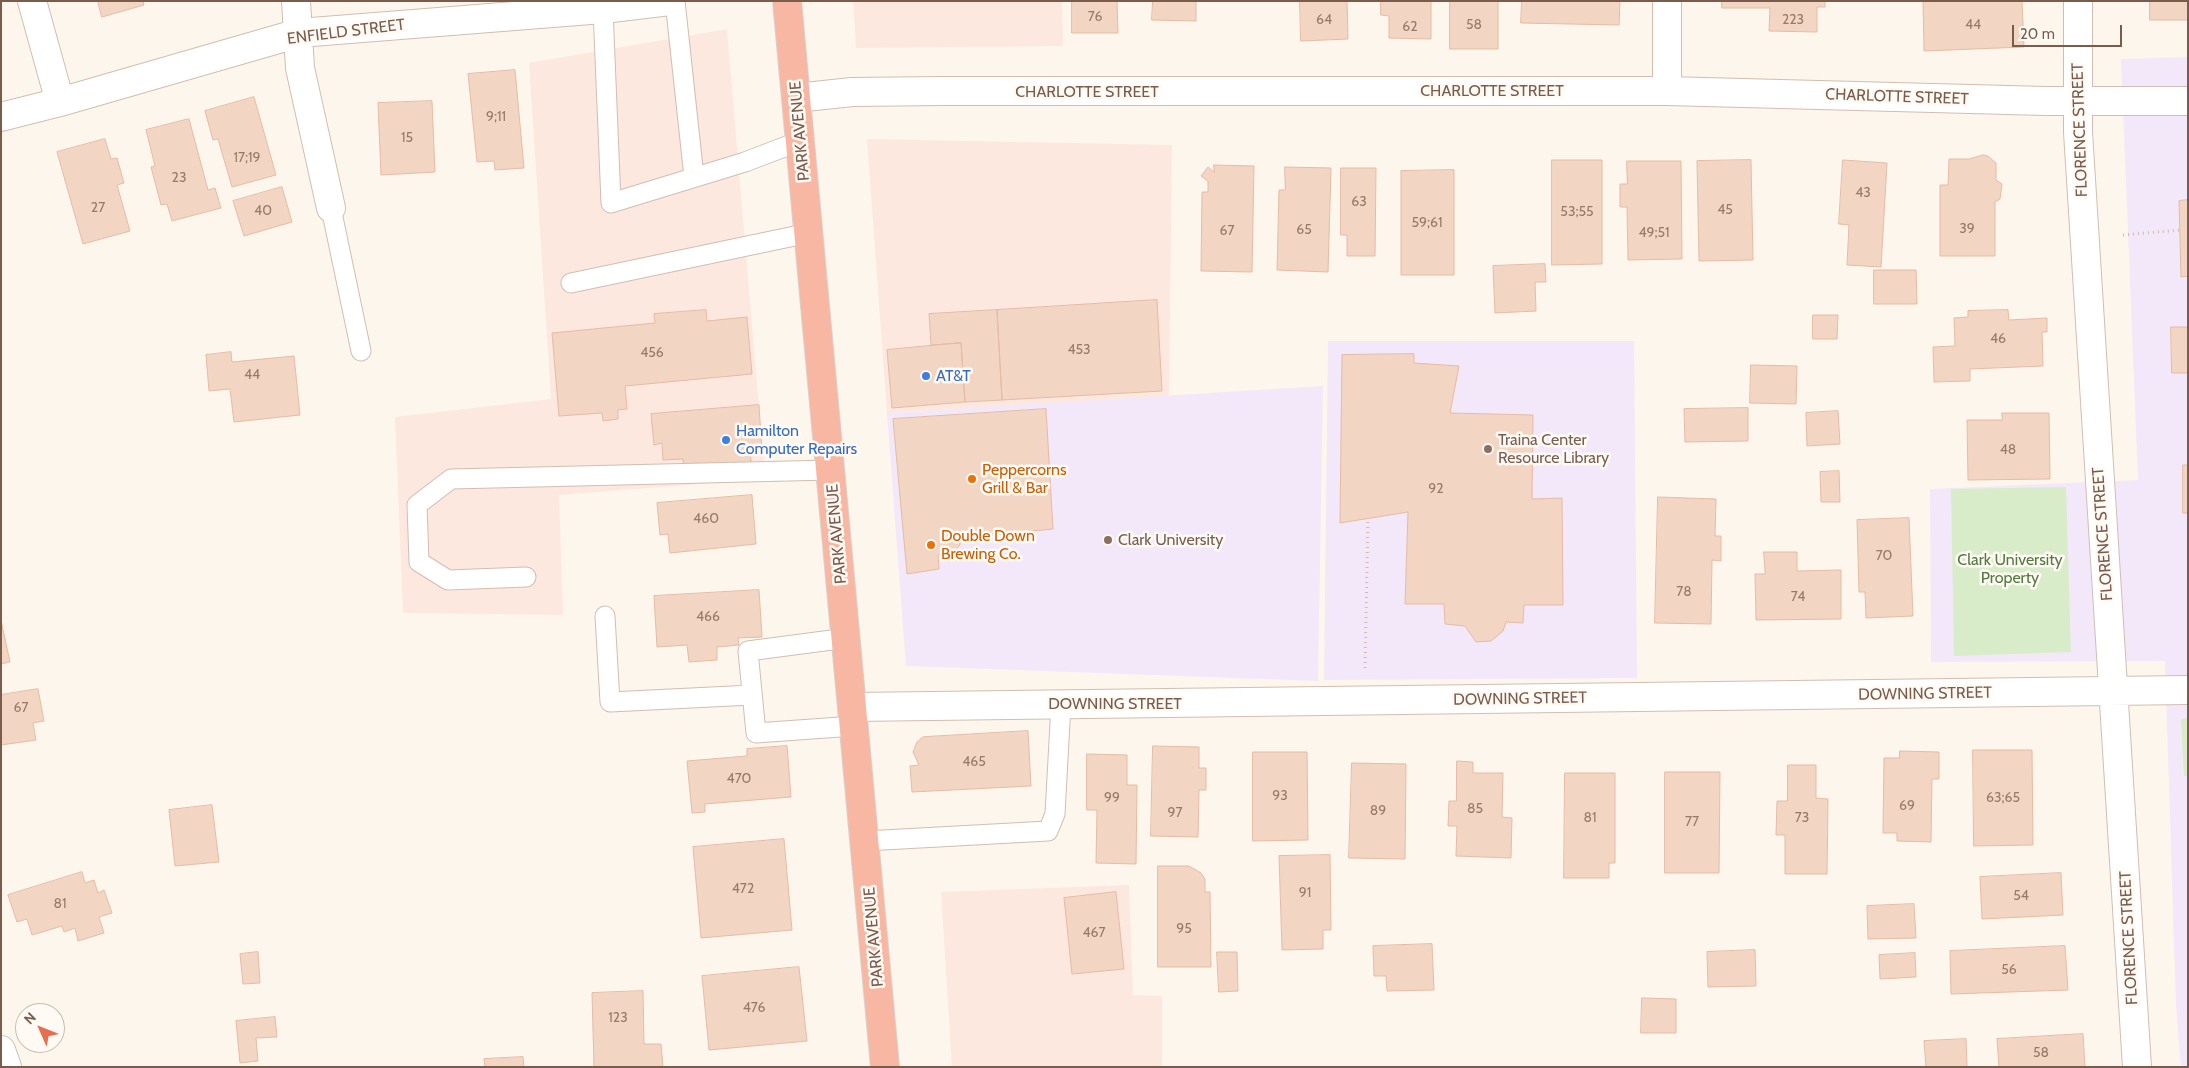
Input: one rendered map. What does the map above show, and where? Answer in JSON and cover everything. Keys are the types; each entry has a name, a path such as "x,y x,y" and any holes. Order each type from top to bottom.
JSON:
{"highway":[{"name":"PARK AVENUE","path":"787,1 885,1067"}],"street":[{"path":"32,1 60,102"},
{"path":"296,1 300,68 331,208"},
{"name":"ENFIELD STREET","path":"1,117 299,34 603,9 670,1"},
{"path":"1667,1 1667,91"},
{"name":"FLORENCE STREET","path":"2078,1 2079,152 2137,1067"},
{"name":"CHARLOTTE STREET","path":"796,98 852,92 943,91 1667,91 2079,101 2188,100"},
{"name":"DOWNING STREET","path":"853,717 1060,704 2188,690"},
{"path":"1,1050 7,1067"}],"lane":[{"path":"675,1 694,177"},
{"path":"603,9 611,203 800,141"},
{"path":"331,208 362,351"},
{"path":"571,284 809,233"},
{"path":"526,577 448,580 418,562 418,505 451,479 831,470"},
{"path":"605,616 610,702 752,695"},
{"path":"847,638 748,651 756,733 853,717"},
{"path":"865,841 1048,831 1055,814 1060,704"}],"path":[{"path":"2123,235 2180,230"},
{"path":"1364,701 1368,518"}],"shaded area":[{"path":"853,1 1062,1 1063,46 856,48"},
{"path":"727,29 765,479 559,495 563,615 403,613 395,417 551,399 529,63"},
{"path":"2188,57 2188,1067 2181,1067 2176,1006 2165,661 1931,662 1930,489 2138,480 2121,59"},
{"path":"867,139 1172,145 1169,397 887,413"},
{"path":"1328,341 1634,341 1637,678 1324,680"},
{"name":"Clark University","path":"1323,386 1318,681 906,666 887,413"},
{"path":"1129,885 1133,995 1162,996 1162,1067 952,1067 941,892"}],"green space":[{"name":"Clark University Property","path":"2066,487 2071,652 1954,656 1951,489"},
{"path":"2188,717 2188,776 2184,776 2181,720"}],"building":[{"path":"98,1 143,1 144,5 102,17"},
{"path":"1072,1 1117,1 1118,33 1072,33"},
{"path":"1153,1 1196,1 1196,21 1152,20"},
{"path":"1300,1 1347,1 1348,39 1301,41"},
{"path":"1381,1 1431,1 1431,39 1389,38 1389,16 1381,15"},
{"path":"1450,1 1498,1 1498,49 1450,49"},
{"path":"1522,1 1620,1 1619,25 1521,23"},
{"path":"1722,1 1825,1 1825,7 1817,7 1817,32 1769,31 1770,8 1722,8"},
{"path":"2022,1 2024,47 1924,51 1923,2"},
{"path":"2150,1 2188,1 2188,20 2150,20"},
{"path":"515,70 524,168 495,170 494,161 477,162 468,74"},
{"path":"254,97 276,175 232,187 218,139 213,140 205,111"},
{"path":"432,101 435,172 381,175 378,103"},
{"path":"189,119 208,190 215,188 221,208 172,221 167,204 161,205 151,167 155,166 146,130"},
{"path":"105,139 111,159 117,158 124,183 117,185 130,231 83,244 57,152"},
{"path":"1983,155 1988,156 1996,163 1996,180 2002,184 2000,199 1995,202 1995,256 1940,256 1940,185 1948,185 1949,159 1969,159"},
{"path":"1552,160 1602,160 1602,264 1552,265"},
{"path":"1751,160 1753,260 1699,261 1697,161"},
{"path":"1843,160 1887,163 1881,267 1847,265 1849,225 1839,224"},
{"path":"1627,161 1681,161 1682,259 1628,260 1627,207 1620,207 1620,184 1627,184"},
{"path":"1214,165 1254,166 1252,272 1201,271 1202,192 1208,192 1208,181 1201,176 1208,167 1214,172"},
{"path":"1285,167 1331,168 1328,272 1277,270 1279,190 1285,190"},
{"path":"1341,168 1376,168 1375,256 1347,256 1347,235 1341,235"},
{"path":"1454,170 1454,275 1401,275 1401,171"},
{"path":"282,187 292,222 244,236 233,201"},
{"path":"2188,200 2188,276 2181,277 2179,201"},
{"path":"1545,264 1546,282 1535,282 1536,311 1495,313 1493,266"},
{"path":"1874,270 1916,270 1917,304 1874,304"},
{"path":"1157,300 1162,391 1002,400 997,310"},
{"path":"706,310 707,321 747,317 752,374 625,386 627,409 618,410 618,419 603,421 602,413 559,416 552,333 655,323 654,314"},
{"path":"997,310 1002,400 965,402 961,343 931,345 929,314"},
{"path":"2008,310 2009,320 2047,318 2047,332 2042,332 2043,366 1970,369 1970,381 1934,382 1933,347 1955,346 1954,318 1968,317 1968,311"},
{"path":"1813,315 1838,315 1837,339 1813,339"},
{"path":"2171,327 2188,327 2188,373 2172,373"},
{"name":"AT&T","path":"961,343 965,402 892,408 887,350"},
{"path":"231,352 232,362 294,356 300,415 234,422 230,389 209,391 206,355"},
{"path":"1414,354 1414,363 1459,366 1450,413 1533,415 1532,499 1562,498 1563,605 1524,605 1523,623 1506,622 1503,631 1491,641 1476,642 1465,626 1445,624 1444,604 1405,604 1408,512 1340,523 1342,355"},
{"path":"1751,365 1797,366 1796,404 1750,403"},
{"path":"759,405 762,452 750,453 752,467 684,473 683,459 663,460 662,443 654,445 651,414"},
{"path":"1748,408 1748,441 1685,442 1684,409"},
{"path":"1046,409 1053,529 960,538 960,545 953,552 938,555 939,569 907,574 893,419"},
{"path":"1838,411 1840,444 1807,446 1806,413"},
{"path":"2002,413 2049,413 2050,479 1968,480 1967,420 2002,420"},
{"path":"2183,465 2188,465 2188,513 2183,513"},
{"path":"1839,471 1840,502 1821,502 1820,472"},
{"path":"752,495 756,544 670,553 668,534 660,535 657,503"},
{"path":"1658,497 1716,499 1715,536 1721,536 1721,561 1712,560 1711,624 1655,623"},
{"path":"1909,518 1913,616 1866,618 1865,592 1859,592 1857,520"},
{"path":"1764,552 1797,552 1797,571 1841,570 1841,619 1756,620 1755,574 1765,574"},
{"path":"759,590 762,637 738,638 739,645 717,647 717,660 689,662 687,645 657,647 654,596"},
{"path":"1,620 10,662 1,664"},
{"path":"38,689 44,721 33,723 36,740 1,745 1,695"},
{"path":"1028,731 1031,786 912,792 910,766 919,765 913,752 917,742 923,737"},
{"path":"787,746 791,797 705,804 705,812 692,813 687,761 747,756 747,749"},
{"path":"1153,746 1199,747 1199,768 1206,768 1206,790 1199,790 1198,837 1151,836"},
{"path":"1973,750 2032,750 2033,845 1974,846"},
{"path":"1900,751 1939,752 1939,779 1932,779 1931,842 1897,841 1897,833 1883,833 1884,758 1899,758"},
{"path":"1253,752 1307,752 1308,840 1253,841"},
{"path":"1087,754 1127,755 1127,785 1137,785 1136,864 1096,863 1097,810 1087,810"},
{"path":"1457,761 1473,762 1473,773 1503,773 1502,817 1512,818 1511,858 1456,856 1457,826 1448,826 1449,801 1456,801"},
{"path":"1352,763 1406,764 1405,859 1349,858"},
{"path":"1788,765 1816,765 1816,798 1828,799 1827,874 1785,874 1785,835 1776,835 1777,801 1787,801"},
{"path":"1665,772 1720,772 1719,873 1665,873"},
{"path":"1565,773 1615,773 1615,863 1609,863 1609,878 1564,878"},
{"path":"212,805 219,862 175,866 169,810"},
{"path":"784,839 792,930 701,938 693,847"},
{"path":"1330,855 1331,930 1323,930 1323,949 1282,950 1279,856"},
{"path":"1158,866 1189,866 1201,873 1205,879 1205,892 1210,892 1211,967 1158,967"},
{"path":"82,872 85,883 94,880 98,893 104,890 112,913 99,917 104,933 78,941 75,928 64,932 62,926 32,935 27,919 17,922 8,895"},
{"path":"2061,873 2063,915 1982,919 1980,877"},
{"path":"1116,892 1124,969 1072,974 1064,898"},
{"path":"1914,904 1916,938 1868,939 1867,906"},
{"path":"1432,944 1434,990 1387,991 1386,976 1374,976 1373,946"},
{"path":"2065,946 2068,990 1951,994 1950,951"},
{"path":"1755,950 1756,986 1708,987 1707,952"},
{"path":"258,952 260,983 243,984 240,954"},
{"path":"1217,952 1237,952 1238,991 1219,992"},
{"path":"1915,953 1916,977 1880,979 1879,955"},
{"path":"799,967 807,1041 709,1050 702,976"},
{"path":"643,991 644,1044 661,1044 663,1067 594,1067 592,993"},
{"path":"1642,998 1676,999 1676,1033 1641,1033"},
{"path":"275,1017 277,1037 256,1038 258,1061 240,1063 236,1021"},
{"path":"2083,1034 2085,1067 1999,1067 1997,1039"},
{"path":"1966,1039 1967,1067 1926,1067 1924,1041"},
{"path":"523,1057 524,1067 485,1067 484,1059"}],"place":[{"name":"AT&T","path":"926,376"},
{"name":"Hamilton Computer Repairs","path":"726,440"},
{"name":"Traina Center Resource Library","path":"1488,449"},
{"name":"Peppercorns Grill & Bar","path":"972,479"},
{"name":"Clark University","path":"1108,540"},
{"name":"Double Down Brewing Co.","path":"931,545"}]}
